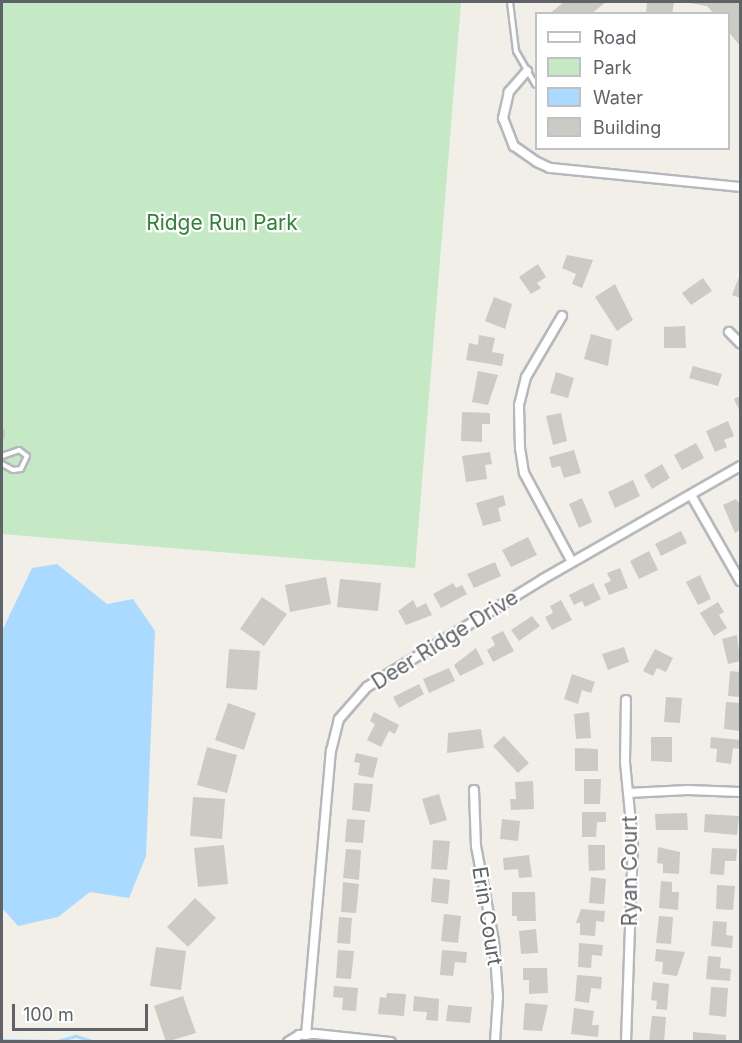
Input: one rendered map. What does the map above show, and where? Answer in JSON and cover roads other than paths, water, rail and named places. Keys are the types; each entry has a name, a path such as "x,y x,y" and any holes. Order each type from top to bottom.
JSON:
{"street":[{"path":"527,71 509,92 503,118 514,146 537,162 550,168 741,187"},
{"path":"562,316 526,377 519,405 519,448 524,473 572,562"},
{"path":"729,332 741,343"},
{"name":"Deer Ridge Drive","path":"306,1035 331,751 339,719 367,687 572,562 741,466"},
{"path":"691,495 741,581"},
{"name":"Ryan Court","path":"626,1041 633,844 628,793 627,700"},
{"name":"Erin Court","path":"474,790 477,858 494,941 498,997 495,1041"},
{"path":"628,793 688,790 741,792"},
{"path":"288,1041 306,1035 390,1041"}],"lane":[{"path":"510,2 512,34 527,71 535,82"},
{"path":"2,456 19,450 27,456 21,469 13,470 2,464"}],"water":[{"path":"57,564 107,604 133,599 155,631 146,856 129,898 90,892 58,917 18,926 2,908 2,631 32,568"}],"waterway":[{"path":"2,1040 57,1041 76,1036 96,1042"}],"park label":[{"name":"Ridge Run Park","path":"222,223"}]}
